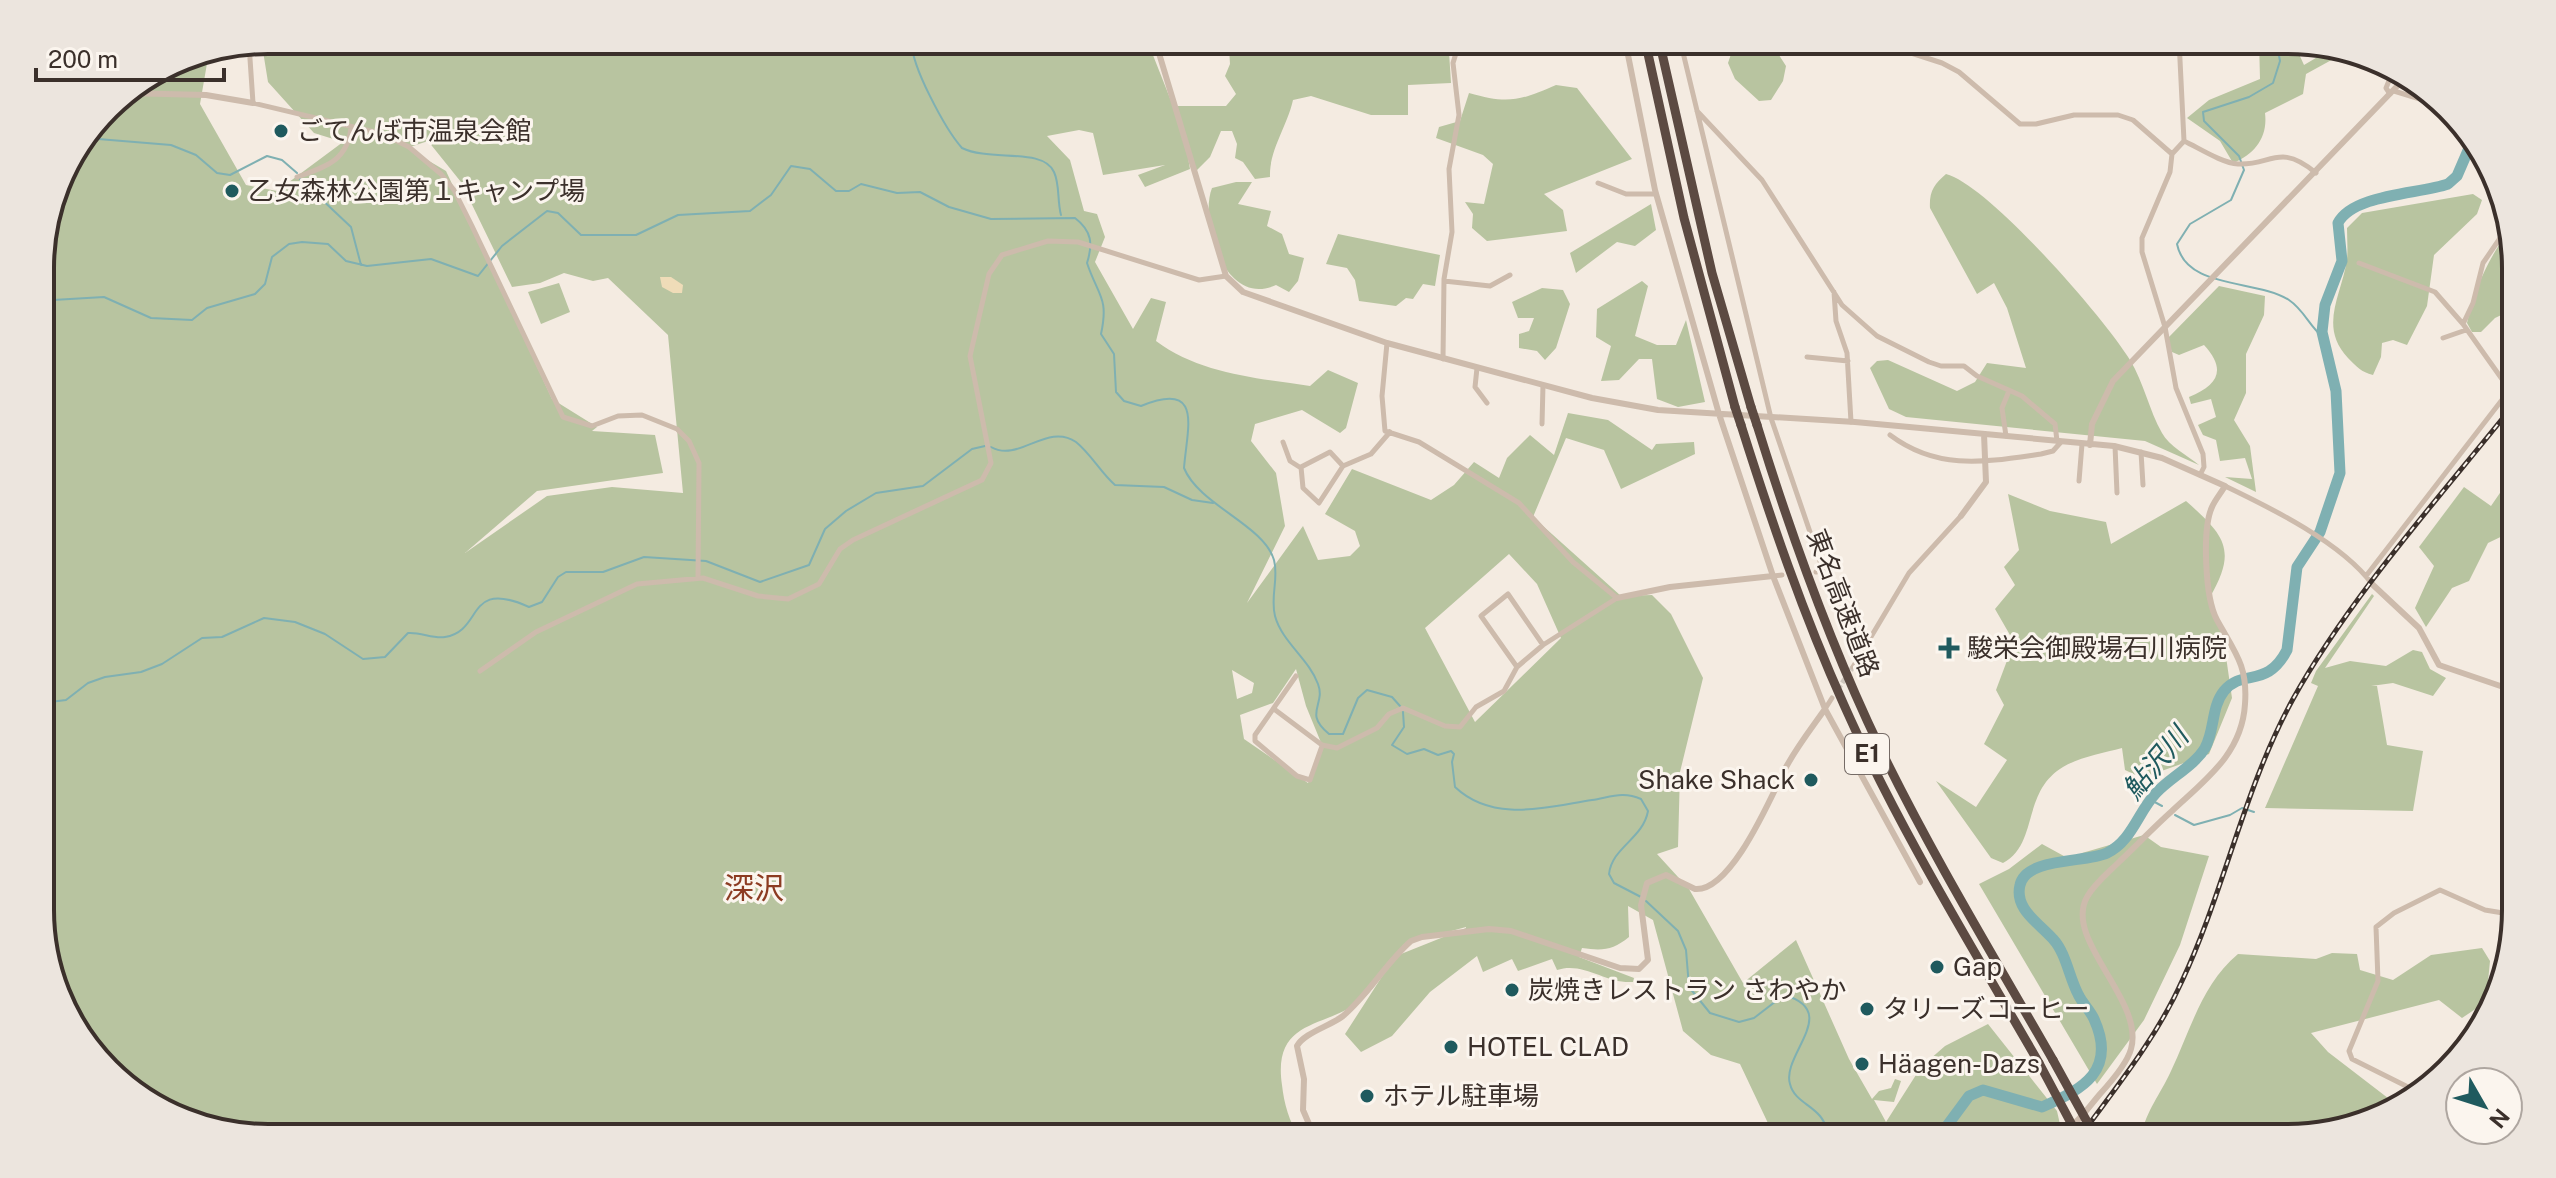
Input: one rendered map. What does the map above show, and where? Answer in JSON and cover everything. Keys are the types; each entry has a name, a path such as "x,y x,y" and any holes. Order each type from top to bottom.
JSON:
{"highway":[{"name":"東名高速道路","path":"1648,54 1687,233 1735,407 1787,565 1844,706 1937,888 2072,1124"},
{"name":"東名高速道路","path":"1662,54 1712,273 1801,561 1874,736 1950,881 2088,1124"},
{"path":"2039,1063 2067,1124"}],"street":[{"path":"1159,54 1226,276 1243,292 1387,343 1443,359 1658,410 1851,422 2141,451 2259,502 2315,537 2366,576 2419,628 2439,665 2502,687"},
{"path":"1443,359 1444,281 1452,232 1449,169 1459,115 1453,63 1456,54"},
{"path":"1628,54 1656,194 1719,414 1773,576 1825,709 1920,882"},
{"path":"1683,54 1771,418 1823,570 1816,572"},
{"path":"1912,54 1951,67 2020,124 2036,124 2074,115 2118,115 2133,120 2172,154"},
{"path":"2180,54 2184,141 2172,154 2170,172 2142,238 2142,252 2165,327 2176,388 2203,454 2204,467 2200,475"},
{"path":"250,55 253,103"},
{"path":"2389,80 2386,88 2392,93 2420,100"},
{"path":"2079,481 2092,424 2113,381 2399,85"},
{"path":"144,94 206,95 383,134 409,147 441,174 454,190 563,417 592,426 618,416 642,415 677,429 697,451 698,578"},
{"path":"1694,108 1762,180 1842,305 1877,336 1929,362 1964,366 2022,396 2055,424 2059,442 2053,451 2041,454 1988,463 1958,464 1906,447 1890,435"},
{"path":"297,177 322,169 339,158 350,141 351,127"},
{"path":"2184,141 2237,164 2273,156 2301,161 2316,173"},
{"path":"1598,183 1626,194 1656,194"},
{"path":"2463,324 2473,303 2483,263 2500,238"},
{"path":"480,671 536,632 637,584 698,578 758,596 788,599 819,584 840,549 853,540 982,480 991,463 970,356 989,274 1002,255 1048,241 1078,242 1199,280 1226,276"},
{"path":"2496,243 2500,241"},
{"path":"2359,263 2435,292 2463,324 2502,379"},
{"path":"1444,281 1490,286 1510,275"},
{"path":"1834,291 1836,321 1848,361 1851,422"},
{"path":"2443,338 2466,330"},
{"path":"1387,343 1382,396 1385,431 1419,442 1519,503 1573,562 1617,598"},
{"path":"1807,357 1848,361"},
{"path":"1477,368 1475,387 1487,403"},
{"path":"1542,424 1543,385"},
{"path":"2006,436 2002,408 2009,391"},
{"path":"2366,576 2502,398"},
{"path":"1283,442 1290,461 1301,469 1303,488 1319,503 1343,466 1371,454 1390,432"},
{"path":"1853,667 1909,573 1961,516 1986,482 1988,463 1984,434"},
{"path":"2115,446 2117,493"},
{"path":"2141,451 2143,485"},
{"path":"1301,469 1330,452 1343,466"},
{"path":"2073,1124 2106,1087 2131,1050 2128,1012 2088,937 2084,902 2093,887 2148,832 2208,780 2229,756 2245,704 2240,655 2217,619 2210,600 2208,521 2212,506 2225,486"},
{"path":"1274,709 1322,745 1337,748 1377,728 1389,714 1403,708 1445,726 1460,727 1476,707 1504,691 1517,667 1543,645 1617,598 1670,587 1782,575"},
{"path":"1517,667 1481,616 1508,594 1543,645"},
{"path":"1296,676 1255,735 1255,741 1297,776 1310,780 1322,745"},
{"path":"1309,1124 1303,1110 1304,1079 1296,1052 1299,1042 1330,1026 1353,1007 1411,941 1489,929 1511,931 1634,970 1648,960 1642,906 1648,884 1660,875 1695,889 1714,885 1765,816 1783,773 1832,698"},
{"path":"2408,1087 2352,1059 2349,1051 2378,981 2376,927 2394,913 2440,890 2485,910 2502,913"}],"green space":[{"path":"264,54 1153,54 1177,116 1175,106 1226,106 1236,94 1225,76 1230,64 1229,54 1449,54 1451,83 1408,85 1408,115 1371,115 1311,96 1293,100 1272,157 1270,177 1255,179 1243,162 1235,158 1237,144 1232,131 1221,131 1210,157 1195,172 1185,140 1190,169 1145,187 1138,175 1165,165 1103,175 1093,133 1079,130 1047,136 1070,160 1084,211 1097,214 1105,237 1095,262 1133,329 1151,298 1166,302 1156,341 1191,361 1230,373 1310,386 1328,370 1358,383 1346,428 1340,433 1302,410 1255,424 1251,441 1276,473 1285,526 1247,603 1303,526 1318,560 1350,556 1360,546 1355,531 1325,514 1352,469 1431,500 1454,485 1474,462 1499,478 1507,458 1530,435 1554,455 1568,413 1608,420 1652,450 1656,444 1694,442 1695,454 1621,489 1604,450 1566,438 1533,517 1621,596 1652,595 1671,614 1703,678 1680,772 1678,847 1657,854 1689,889 1743,983 1796,940 1849,1059 1872,1099 1879,1091 1891,1088 1895,1079 1901,1081 1894,1102 1874,1100 1886,1122 1921,1067 1945,1046 1988,1024 2057,1111 2060,1124 1768,1124 1740,1064 1711,1055 1683,1031 1653,920 1628,906 1629,937 1607,948 1582,948 1579,957 1634,978 1633,982 1613,980 1576,968 1557,970 1552,959 1518,971 1512,959 1483,972 1477,956 1430,992 1392,1036 1361,1052 1345,1034 1383,975 1363,999 1349,1009 1305,1028 1285,1047 1281,1063 1282,1085 1292,1124 268,1124 213,1117 161,1095 138,1080 98,1040 70,992 56,938 54,254 61,213 70,186 98,138 127,107 149,90 199,65 207,63 200,104 246,185 277,191 343,142 314,133 268,82","holes":["428,141 461,182 512,287 540,283 564,273 593,281 608,278 668,335 683,493 612,487 547,496 465,553 537,491 663,473 655,435 592,431 597,427 552,399 446,171 407,148","1509,554 1537,584 1561,638 1475,722 1425,628","1296,669 1306,706 1322,745 1308,783 1244,739 1240,715 1273,703","1232,670 1254,683 1252,693 1237,699","1466,927 1396,956 1404,944"]},
{"path":"1731,54 1778,54 1786,66 1783,81 1771,100 1759,101 1735,79 1728,63"},
{"path":"2259,54 2299,54 2304,65 2319,56 2334,59 2306,74 2303,94 2265,113 2264,130 2258,144 2248,155 2233,163 2220,141 2187,118 2209,100 2260,79"},
{"path":"1556,85 1577,88 1632,159 1544,194 1563,210 1567,231 1487,241 1472,228 1473,214 1465,202 1484,204 1493,164 1483,155 1436,138 1439,127 1460,121 1469,93 1504,100 1533,95"},
{"path":"1946,174 1965,183 1989,202 2072,286 2130,360 2165,438 2199,465 2145,441 1906,417 1889,409 1870,368 1877,361 1888,360 1957,391 1975,382 1987,363 2026,368 2007,308 1994,283 1977,294 1930,208 1933,189"},
{"path":"1252,182 1238,204 1271,211 1267,226 1282,234 1289,254 1304,258 1298,281 1289,292 1276,285 1258,289 1242,284 1229,273 1220,258 1209,220 1209,202 1212,188"},
{"path":"2473,194 2482,200 2477,214 2434,255 2427,306 2407,345 2393,340 2382,343 2381,357 2373,375 2362,371 2348,358 2334,334 2334,310 2347,259 2347,228 2362,213"},
{"path":"1651,204 1656,230 1635,246 1617,242 1576,273 1570,253"},
{"path":"1338,234 1440,255 1435,286 1423,284 1413,299 1406,298 1396,306 1359,301 1355,280 1347,268 1326,264"},
{"path":"2500,244 2502,315 2481,332 2472,332 2467,323 2474,298"},
{"path":"1642,281 1648,286 1635,336 1657,345 1676,345 1686,320 1705,402 1678,407 1657,399 1652,359 1639,359 1619,380 1601,381 1611,346 1596,337 1597,309"},
{"path":"559,283 570,312 541,324 528,292"},
{"path":"2219,286 2265,296 2264,315 2246,354 2246,393 2234,420 2250,446 2256,492 2225,477 2252,479 2245,458 2220,461 2216,440 2203,435 2198,425 2216,417 2211,399 2191,404 2189,397 2207,387 2216,376 2217,369 2211,354 2204,345 2179,355 2172,352 2167,339"},
{"path":"1542,288 1563,290 1570,304 1556,348 1545,360 1537,351 1519,348 1519,334 1529,331 1534,318 1518,318 1512,302"},
{"path":"2464,487 2491,506 2502,490 2502,536 2488,543 2469,581 2452,588 2426,627 2415,608 2434,566 2419,547"},
{"path":"2008,494 2050,511 2106,522 2111,544 2186,501 2210,524 2223,544 2223,567 2210,597 2223,636 2232,698 2209,754 2142,778 2125,770 2122,748 2063,767 2041,790 2022,844 2003,863 1991,858 1936,781 1976,807 2007,760 1984,744 2004,705 1996,690 2014,642 1995,609 2015,585 2004,567 2019,550"},
{"path":"2372,594 2374,596 2325,668 2350,661 2386,666 2413,650 2422,652 2430,669 2446,678 2433,696 2393,683 2371,686 2377,686 2387,745 2423,751 2413,811 2265,808 2318,686 2311,683 2316,671"},
{"path":"2144,835 2161,847 2209,856 2180,945 2144,1020 2097,1084 1979,884 2009,869 2042,844 2073,861 2082,853"},
{"path":"2482,948 2490,961 2487,988 2479,1007 2462,1018 2439,1000 2311,1033 2328,1052 2389,1099 2357,1113 2302,1124 2144,1124 2206,993 2238,954 2316,959 2332,953 2357,954 2360,970 2393,980 2431,955"}],"sand":[{"path":"660,277 671,277 683,285 682,293 673,293 662,287"}],"waterway":[{"path":"914,54 938,112 962,148 987,154 1027,157 1048,164 1056,177 1061,215"},
{"path":"2279,54 2280,61 2273,83 2249,97 2203,112 2204,121 2239,156 2244,170 2231,200 2190,224 2177,244 2183,259 2194,269 2289,300 2323,337"},
{"path":"97,139 171,145 196,155 217,173 230,175 267,156 282,160 297,173"},
{"name":"鮎沢川","path":"1948,1124 1969,1096 1983,1090 2042,1107 2083,1085 2099,1065 2100,1037 2094,1019 2078,994 2057,945 2024,908 2019,894 2020,885 2025,876 2045,865 2097,856 2116,848 2156,793 2205,748 2217,704 2224,691 2239,680 2271,670 2287,650 2297,567 2320,532 2340,473 2336,391 2322,332 2325,305 2342,261 2338,223 2346,213 2372,201 2448,184 2457,176 2467,152"},
{"path":"54,300 104,297 151,318 192,320 207,308 255,294 265,284 272,257 289,244 302,242 328,244 346,261 367,266 431,259 478,276 502,246 547,211 558,213 581,235 636,235 678,215 750,211 771,195 791,166 810,169 836,191 849,191 861,184 897,193 920,192 949,207 991,219 1075,218 1090,238 1087,263 1103,304 1101,334 1114,354 1116,392 1124,401 1141,406 1175,399 1183,404 1188,424 1184,468 1203,493 1245,525 1268,548 1276,574 1275,616 1283,634 1318,684 1320,691 1316,714 1321,727 1329,734 1343,734 1358,698 1367,690 1392,697 1400,706"},
{"path":"300,179 351,227 361,265"},
{"path":"991,447 1002,451 1012,450 1044,439 1065,437 1076,442 1115,485 1164,487 1192,500 1213,503"},
{"path":"54,702 66,700 88,683 105,677 141,672 162,664 202,638 222,637 264,618 295,622 325,634 363,659 385,657 408,633 440,637 457,633 485,602 494,599 529,607 542,602 558,577 566,572 603,572 644,557 706,561 760,582 809,565 825,529 846,511 876,493 923,486 972,449 985,446"},
{"path":"1403,712 1404,727 1392,745 1407,754 1424,749 1438,755 1451,751 1454,754 1455,787 1486,805 1520,810 1617,795 1641,799 1648,811 1645,821 1616,857 1609,874 1614,883 1641,897"},
{"path":"2151,800 2162,806"},
{"path":"2175,815 2194,825 2230,815 2242,808 2254,812"},
{"path":"1646,901 1678,931 1686,950 1689,987 1710,1013 1739,1022 1754,1018 1784,995 1801,1002 1808,1012 1809,1023 1793,1060 1790,1084 1799,1098 1825,1124"}],"tunnel":[{"path":"1838,689 1853,667"}],"railway":[{"path":"2089,1124 2135,1062 2172,1002 2211,911 2261,768 2293,699 2369,584 2502,419"}],"place":[{"name":"ごてんば市温泉会館","path":"281,131"},
{"name":"乙女森林公園第１キャンプ場","path":"232,191"},
{"name":"駿栄会御殿場石川病院","path":"1949,648"},
{"name":"Shake Shack","path":"1811,780"},
{"name":"Gap","path":"1937,967"},
{"name":"炭焼きレストラン さわやか","path":"1512,990"},
{"name":"タリーズコーヒー","path":"1867,1009"},
{"name":"HOTEL CLAD","path":"1451,1047"},
{"name":"Häagen-Dazs","path":"1862,1064"},
{"name":"ホテル駐車場","path":"1367,1096"}],"district":[{"name":"深沢","path":"754,889"}]}
